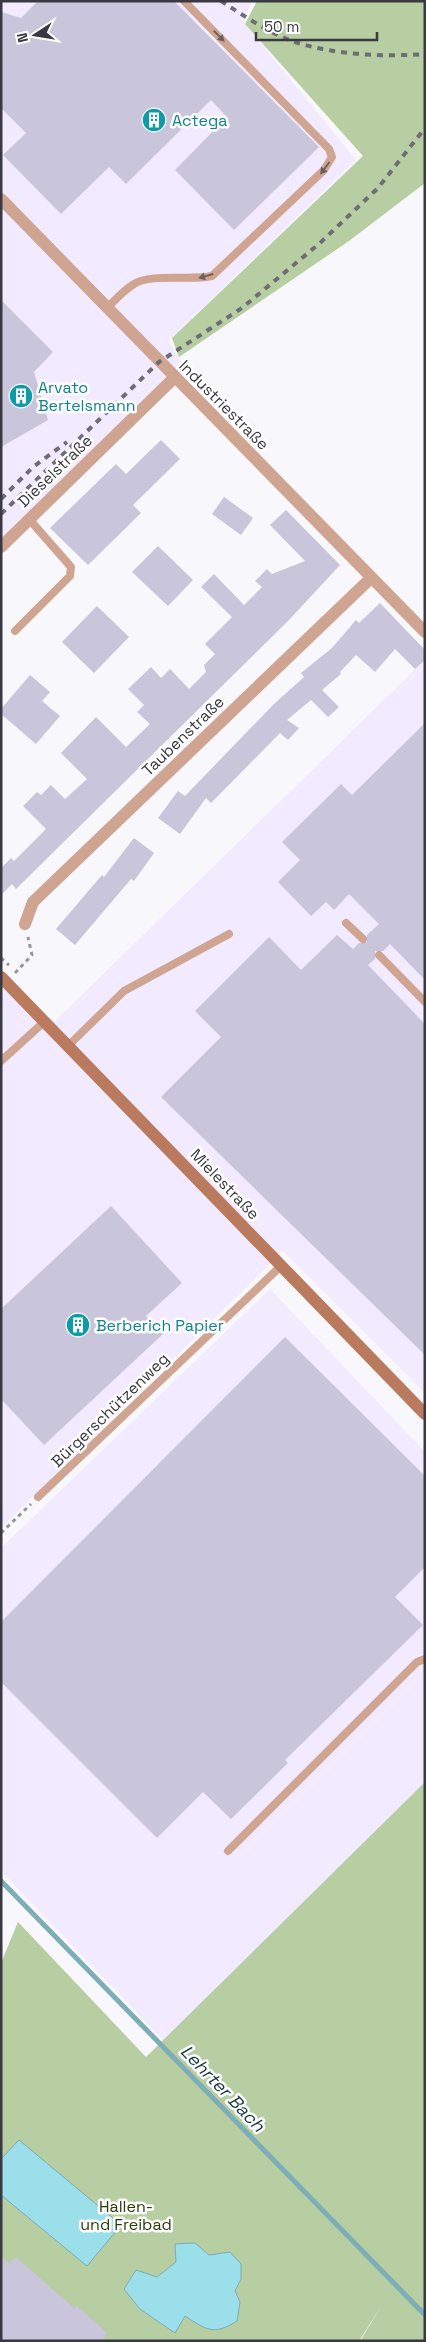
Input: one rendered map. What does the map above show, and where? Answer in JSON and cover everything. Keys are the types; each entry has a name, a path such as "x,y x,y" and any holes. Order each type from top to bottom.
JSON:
{"street":[{"name":"Industriestraße","path":"1,199 425,632"},
{"name":"Dieselstraße","path":"1,547 175,377"},
{"name":"Taubenstraße","path":"25,924 34,902 371,578"},
{"name":"Mielestraße","path":"3,979 425,1414"}],"lane":[{"path":"107,308 135,283 169,277 200,279 212,276 324,170 332,157 329,149 184,1"},
{"path":"15,631 70,576 72,567 30,519"},
{"path":"346,923 363,939"},
{"path":"68,1046 124,991 229,934"},
{"path":"378,955 425,1002"},
{"path":"1,1061 44,1022"},
{"name":"Bürgerschützenweg","path":"38,1497 282,1266"},
{"path":"228,1851 417,1662 425,1659"}],"path":[{"path":"3,979 32,955 25,924"},
{"path":"1,1533 38,1497"}],"shaded area":[{"name":"Actega","path":"1,1 253,1 242,20 356,160 168,341 185,366 1,540"},
{"path":"425,660 425,1393 283,1251 1,1528 1,969 53,1023"},
{"path":"270,1289 425,1452 425,1782 163,2040 1,1871 1,1548"}],"green space":[{"path":"257,1 425,1 425,183 349,241 179,357 172,338 363,156 245,24"},
{"name":"Hallen- und Freibad","path":"425,1782 425,2341 360,2341 382,2305 359,2341 1,2341 1,1963 18,1922 146,2057"}],"water":[{"path":"19,2140 121,2225 87,2266 1,2195 1,2159"},
{"path":"195,2243 209,2255 230,2252 241,2264 241,2279 235,2291 240,2302 237,2321 216,2330 205,2328 185,2316 175,2333 140,2309 124,2289 136,2270 157,2277 176,2262 175,2244"}],"building":[{"name":"Actega","path":"38,1 174,1 319,147 234,230 175,170 227,117 211,100 126,184 109,167 61,214 3,155 26,133 1,108 1,12 21,18"},
{"name":"Arvato Bertelsmann","path":"1,300 53,352 34,372 48,420 1,447"},
{"path":"161,440 180,459 133,505 141,513 88,565 50,528 116,464 126,474"},
{"path":"224,497 253,518 241,535 212,514"},
{"path":"286,510 340,565 288,621 16,889 12,884 1,895 1,868 11,858 14,861 46,829 23,806 37,792 41,795 51,785 65,799 87,779 61,753 96,717 126,747 150,724 137,712 144,705 128,689 151,667 161,678 170,669 189,689 206,672 204,665 215,654 205,644 232,617 201,587 214,574 244,605 262,587 255,581 267,569 272,574 305,561 270,525"},
{"path":"158,546 193,580 168,606 132,572"},
{"path":"380,603 425,650 425,660 415,669 395,649 375,672 356,655 340,672 341,674 322,690 339,707 328,717 311,700 287,720 299,728 288,740 280,733 211,803 206,798 180,834 158,818 178,791 185,796 274,704 304,677 301,673 332,648 356,620 359,623"},
{"path":"97,606 129,637 94,673 62,642"},
{"path":"30,675 50,692 42,701 60,716 36,744 1,714 1,709"},
{"path":"425,723 425,980 390,944 383,951 375,951 375,959 368,965 425,1024 425,1355 161,1097 221,1037 195,1011 269,937 301,970 337,935 353,949 359,943 367,942 367,935 379,924 349,894 334,910 326,902 311,916 278,882 300,860 282,842 341,784 352,795"},
{"path":"134,838 154,853 134,881 131,879 75,945 56,929 102,875 104,877"},
{"name":"Berberich Papier","path":"111,1206 182,1283 146,1316 163,1334 44,1445 1,1399 1,1309"},
{"path":"285,1337 425,1476 425,1567 395,1597 423,1625 285,1760 288,1763 231,1819 203,1792 157,1838 1,1682 1,1622"},
{"path":"1,2257 9,2263 16,2257 74,2308 77,2306 107,2333 103,2341 1,2341"}],"waterway":[{"name":"Lehrter Bach","path":"1,1881 425,2315"}],"railway":[{"path":"221,1 273,33 308,46 358,54 425,54"},
{"path":"1,514 159,362 242,308 320,243 378,188 425,128"},
{"path":"1,499 33,467 67,442"}],"place":[{"name":"Actega","path":"154,120"},
{"name":"Arvato Bertelsmann","path":"21,396"},
{"name":"Berberich Papier","path":"78,1325"}]}
